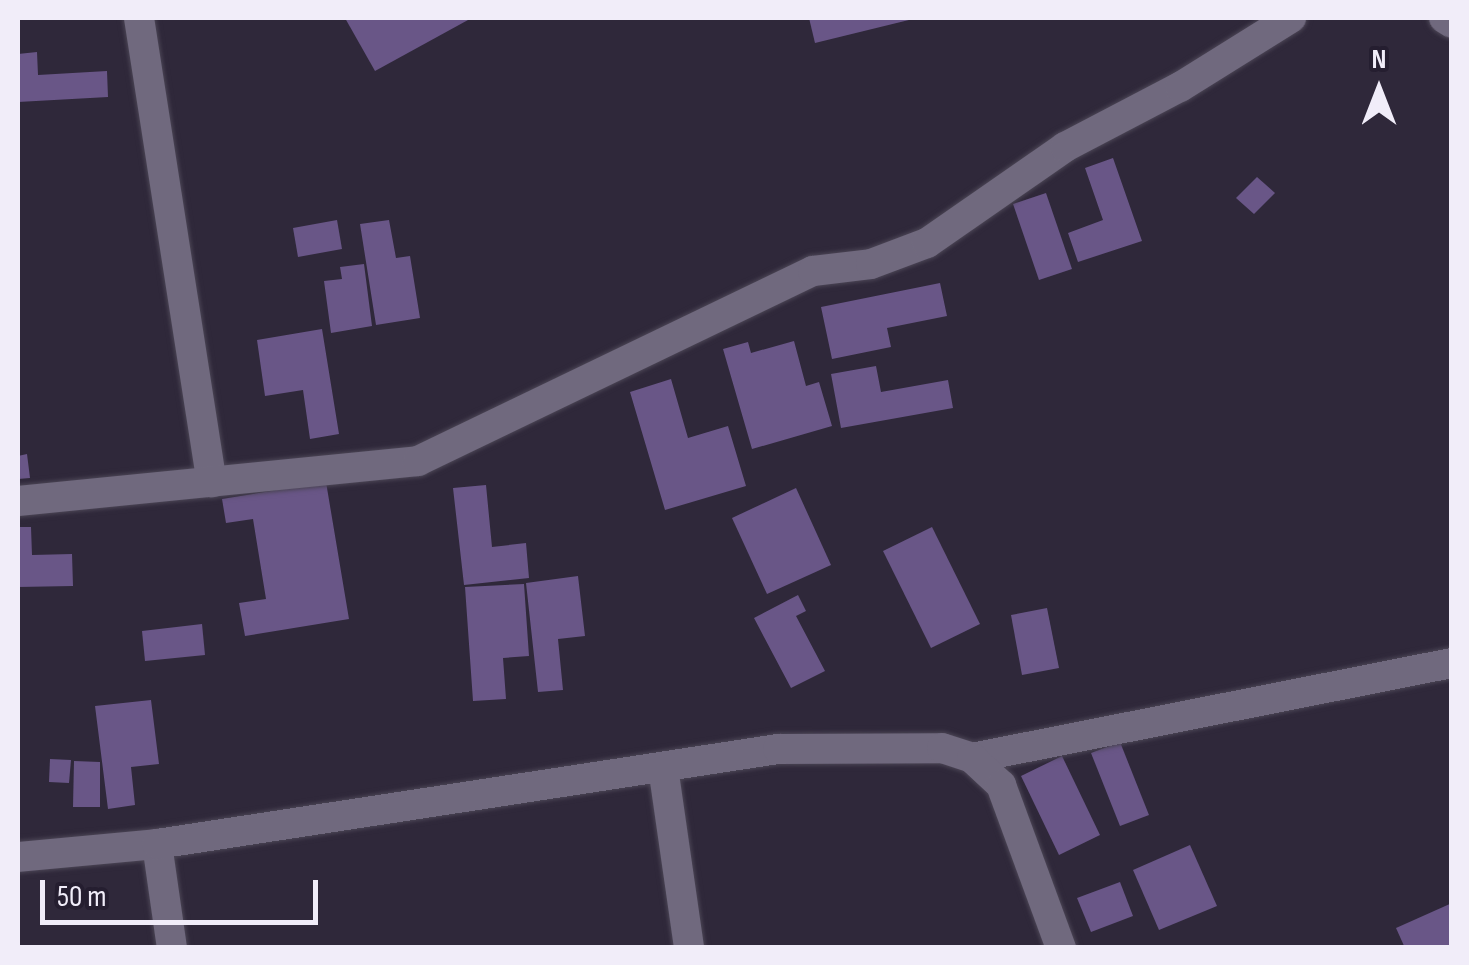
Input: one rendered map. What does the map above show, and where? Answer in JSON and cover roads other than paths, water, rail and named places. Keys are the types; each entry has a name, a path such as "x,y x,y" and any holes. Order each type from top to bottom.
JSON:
{"street":[{"path":"140,18 212,482"},
{"path":"18,501 418,461 813,271 872,264 927,243 1065,147 1180,88 1292,18"},
{"path":"1444,18 1452,23"},
{"path":"972,758 1452,663"},
{"path":"18,857 157,844 778,749 942,748 972,758 1001,785 1061,948"},
{"path":"663,767 689,948"},
{"path":"157,844 172,948"}]}
